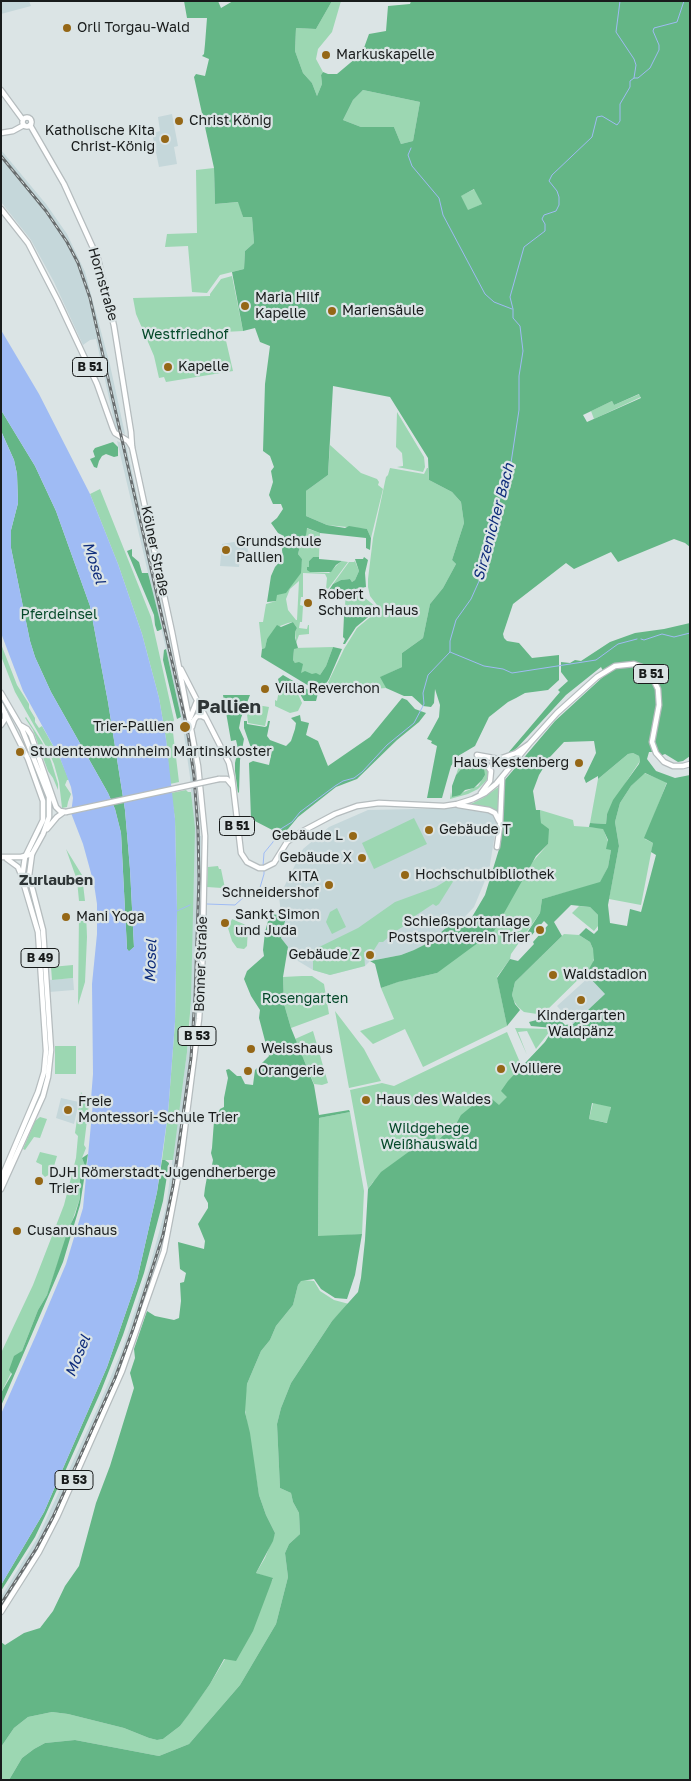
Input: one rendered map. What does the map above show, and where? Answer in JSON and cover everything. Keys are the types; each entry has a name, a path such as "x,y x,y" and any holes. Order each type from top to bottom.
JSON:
{"main road":[{"path":"1,90 23,122 13,131 1,133"},
{"name":"Hornstraße","path":"23,122 25,118 29,118 30,125 64,184 98,259 114,326 130,427 128,438"},
{"name":"B 51","path":"1,210 28,243 54,293 83,351 113,429 116,433 128,438"},
{"name":"Kölner Straße","path":"128,438 132,447 179,666"},
{"name":"B 51","path":"179,666 224,753 230,769 239,845 243,856 249,864 259,868 270,865 278,859 287,842 294,836 334,814 357,806 379,803 431,806 457,804 478,796 491,788 502,777 557,713 596,677 615,666 634,664 650,673 658,689 659,705 652,742 656,753 664,762 673,766 690,764"},
{"name":"Bonner Straße","path":"1,1612 57,1517 122,1371 166,1244 180,1167 202,985 205,836 198,766 179,666"},
{"name":"B 49","path":"1,693 20,725 47,790 50,810 43,834 32,854 29,876 43,930 51,1050 48,1077 36,1113 8,1170 1,1179"},
{"path":"186,705 191,698 197,701 190,722"},
{"path":"1,705 28,759 43,802 50,810 59,813 219,778 227,775 230,769"},
{"path":"1,725 5,719 5,712"},
{"path":"191,729 193,720 196,717 206,718"},
{"path":"1,725 20,725"},
{"name":"B 49","path":"20,725 31,734 59,813"},
{"path":"478,796 490,781 491,771 477,755 502,759 516,754 529,744"},
{"path":"497,847 502,777"},
{"path":"219,778 227,779 232,785"},
{"name":"B 49","path":"1,1189 36,1098 46,1058 38,932 22,878 25,857 43,820 43,802"},
{"path":"457,804 489,810 498,818 500,826"},
{"path":"43,834 59,813"},
{"path":"4,857 25,857 32,854"},
{"path":"4,857 18,867 22,878"},
{"path":"25,1124 36,1113 34,1106 36,1098"}],"shaded area":[{"path":"1,1 29,1 31,6 1,14"},
{"name":"Katholische Kita Christ-König","path":"172,114 178,146 174,147 177,164 159,167 152,133 160,131 158,117"},
{"path":"1,150 46,204 67,234 85,272 110,365 125,434 116,430 96,339 90,340 83,345 54,282 31,240 1,202"},
{"path":"117,441 126,445 184,707 195,779 201,836 199,972 193,1052 167,1224 155,1268 127,1352 54,1518 31,1561 1,1607 1,1597 38,1537 99,1405 122,1350 150,1265 166,1207 190,1026 194,828 190,777 183,728 167,653"},
{"path":"246,540 249,556 240,558 239,567 220,566 222,544"},
{"path":"461,808 492,813 497,821 489,871 474,907 459,923 456,920 430,942 414,950 401,955 370,961 365,966 330,975 313,970 298,961 281,938 286,918 281,913 279,897 303,849 329,827 368,810"},
{"name":"Kindergarten Waldpänz","path":"589,977 605,994 573,1024 557,1006"},
{"path":"73,978 74,990 49,992 48,980"},
{"name":"Freie Montessori-Schule Trier","path":"61,1098 79,1102 74,1124 56,1118"}],"green space":[{"path":"184,1 218,1 221,8 233,1 332,1 316,29 296,28 295,51 303,73 312,83 317,96 322,84 321,75 323,72 337,74 361,56 369,34 386,31 388,6 410,4 411,1 690,1 690,547 674,539 618,562 611,552 574,569 566,563 513,604 503,634 504,638 507,641 519,643 532,658 559,655 559,680 548,690 525,693 508,702 489,717 475,746 458,756 451,766 442,798 427,798 437,746 427,739 439,717 440,705 435,689 434,703 431,707 423,706 412,696 404,696 386,688 380,677 402,667 402,653 423,638 430,604 443,588 456,564 452,560 464,523 461,502 452,492 429,480 428,458 390,397 333,386 328,475 306,491 306,516 327,525 367,529 371,538 370,550 366,548 366,538 320,533 307,528 298,554 302,559 301,573 286,593 277,595 276,601 267,602 271,576 275,567 283,558 284,536 278,533 271,523 283,509 281,504 273,504 269,495 273,482 271,471 274,467 270,456 263,451 265,384 270,346 260,342 255,328 243,331 232,272 244,269 245,251 254,243 252,217 243,217 238,202 215,204 214,168 194,77 196,74 205,76 209,59 202,56 204,54 207,18 187,18","holes":["363,90 420,102 413,141 401,144 394,127 361,127 343,120 353,100","474,189 482,204 468,210 461,196","639,394 641,398 587,422 583,415 612,401 614,405"]},
{"path":"332,1 341,1 332,32 318,49 316,59 323,72 321,75 322,84 317,96 312,83 303,73 295,51 296,28 316,29"},
{"path":"363,90 420,102 413,141 401,144 394,127 361,127 343,120 353,100"},
{"path":"214,168 215,204 239,202 243,217 252,217 254,243 245,251 244,269 220,275 207,293 192,292 188,246 165,247 167,234 197,233 196,170"},
{"path":"475,189 482,204 468,211 460,196"},
{"name":"Westfriedhof","path":"232,276 243,331 224,332 233,371 166,382 164,377 159,378 154,356 136,314 133,298 210,296 221,279"},
{"path":"640,394 641,397 594,419 591,411 612,401 614,405"},
{"name":"Pferdeinsel","path":"1,410 35,466 56,511 90,606 108,702 125,810 134,947 129,952 127,949 121,833 115,809 108,793 51,692 30,641 11,548 11,530 18,503 17,474 14,460 2,433"},
{"path":"397,412 424,457 425,467 423,472 397,467 403,466 403,464 402,453 396,447"},
{"path":"113,442 118,447 118,456 114,457 106,454 102,456 97,468 94,467 90,459 95,457 93,451 95,448"},
{"path":"330,445 361,473 377,479 378,485 383,489 371,538 367,529 327,525 306,516 306,491 328,475"},
{"path":"390,468 424,474 428,468 429,480 452,492 461,502 464,523 452,560 456,564 443,588 430,604 423,638 402,653 402,667 381,677 386,688 327,693 324,691 344,649 357,628 380,609 370,596 368,579 373,538 386,477"},
{"path":"100,489 151,617 174,720 172,724 179,782 170,784 166,739 159,698 142,634 118,564 90,494"},
{"path":"306,528 320,533 319,557 313,557 309,561 310,572 329,573 342,561 348,562 328,589 326,589 327,578 325,574 303,573 303,597 301,597 300,605 303,606 302,622 300,622 299,628 307,629 309,625 309,634 299,635 296,643 295,632 297,628 293,622 288,623 280,626 267,639 265,648 262,649 259,622 263,622 266,604 276,601 276,595 297,577 302,559 298,554 306,535","holes":["299,581 297,620 288,610 286,599 290,589"]},
{"path":"132,549 132,556 139,562 142,573 148,573 162,629 158,631 154,615 127,551"},
{"path":"313,557 342,561 331,572 310,572 307,570 307,567 309,567 309,561"},
{"path":"364,557 368,560 365,573 366,587 346,591 329,590 333,584 341,580 350,579 352,582 355,580 359,571 355,559 363,559"},
{"path":"355,561 359,571 355,580 352,582 350,579 341,580 333,584 349,562"},
{"path":"346,593 347,595 365,598 375,606 375,612 373,613 371,609 365,609 357,616 344,616"},
{"path":"365,609 371,609 373,613 356,627 345,644 343,644 345,639 343,637 344,616 357,616"},
{"path":"293,622 297,628 295,638 298,648 294,649 293,660 295,663 303,664 301,673 305,671 320,675 326,666 333,647 342,649 329,679 320,690 314,689 261,657 262,649 265,648 267,639 277,625 281,627"},
{"name":"Wildgehege Weißhauswald","path":"690,623 690,756 678,762 665,754 660,756 658,752 649,752 647,759 656,771 675,778 690,775 690,1780 9,1780 22,1758 45,1743 75,1740 159,1756 189,1744 240,1685 276,1624 288,1577 285,1553 289,1544 300,1534 299,1513 291,1493 280,1488 277,1424 291,1383 332,1321 358,1292 365,1240 368,1189 381,1172 414,1148 418,1151 428,1145 424,1135 427,1133 434,1132 436,1139 440,1139 445,1133 454,1128 461,1115 483,1097 493,1100 499,1105 507,1097 501,1091 545,1042 553,1028 531,1026 529,1022 556,1015 565,1025 573,1024 605,994 589,977 589,969 594,960 593,949 590,942 579,935 586,928 594,934 598,930 598,915 590,907 571,905 554,922 562,936 515,982 512,995 515,1004 520,1010 507,1026 497,978 510,959 518,961 548,925 544,921 531,936 527,933 540,913 542,899 600,882 608,867 611,850 606,849 608,840 603,829 589,827 590,823 606,824 607,814 613,800 639,764 639,756 633,753 628,754 598,779 598,776 586,783 584,778 596,753 594,741 564,742 550,757 539,775 533,791 536,810 540,810 541,823 549,829 548,844 536,856 494,931 437,973 381,988 375,964 370,961 401,955 414,950 430,942 456,919 461,928 472,917 485,895 500,846 502,789 504,781 555,721 605,675 601,667 566,695 517,748 509,754 560,692 558,690 568,681 561,672 561,662 581,661 610,642 635,633","holes":["645,773 667,783 644,838 653,843 651,852 656,855 641,912 630,909 627,926 610,923 608,905 619,846 615,822 620,803 631,786","592,1103 611,1107 607,1123 589,1119"]},
{"path":"1,644 17,685 29,704 35,722 39,728 42,726 60,758 69,780 67,780 65,785 71,794 67,807 62,808 59,782 48,750 15,692 1,656"},
{"path":"333,647 326,666 320,675 301,673 293,660 294,648"},
{"path":"166,649 181,717 177,719 163,660 164,650"},
{"path":"283,675 312,692 318,693 316,701 304,701 294,687 279,683 278,679"},
{"path":"280,686 291,688 298,694 302,703 298,711 290,713 275,706 279,690 277,688"},
{"path":"223,695 250,695 239,728 244,739 240,760 238,793 235,763 238,749 236,740 231,741"},
{"path":"402,698 407,700 415,709 426,713 419,722 397,740 357,779 336,787 280,834 251,819 249,763 253,761 269,765 272,751 264,754 259,753 258,749 251,748 244,728 244,721 247,721 247,724 265,727 268,721 270,721 267,736 270,740 286,746 291,741 295,729 296,723 291,718 300,715 301,721 309,723 306,735 318,741 328,766 370,737"},
{"path":"251,704 269,707 265,726 248,723 247,714"},
{"path":"26,717 42,742 51,761 58,790 48,771 33,730"},
{"path":"633,753 639,756 640,761 607,814 606,824 590,823 598,779 628,754"},
{"path":"479,759 487,767 489,776 478,789 450,799 451,792 452,797 478,786 485,775 463,767 456,775 458,769 465,761"},
{"path":"471,763 484,769 485,775 474,788 465,790 460,795 452,797 452,786 456,775 463,767"},
{"path":"644,773 667,782 645,839 653,843 641,905 609,899 619,846 615,822 620,803 631,786"},
{"path":"500,786 498,814 488,807 469,805 483,798"},
{"path":"186,790 191,792 195,828 191,1000 187,1052 173,1160 162,1160 168,1113 175,1022 177,911 175,819 171,793"},
{"path":"540,810 573,820 574,826 603,828 611,850 608,867 600,883 542,899 540,913 497,977 507,1026 423,1067 405,1029 373,1044 360,1031 394,1019 381,988 397,982 437,973 548,844 541,823"},
{"path":"414,818 427,844 374,869 362,843"},
{"path":"66,849 82,875 85,901 79,901 77,880"},
{"path":"218,866 221,869 226,893 222,888 207,887 208,867"},
{"path":"452,877 454,880 439,904 436,906 433,904 406,922 407,924 383,942 379,942 374,950 364,952 365,966 330,975 313,970 313,950 358,928 395,902 436,887"},
{"path":"579,906 590,907 598,915 598,926 594,931 572,913"},
{"path":"337,908 346,927 332,934 326,922 330,912"},
{"path":"79,912 86,912 87,937 85,982 78,1005"},
{"path":"273,914 286,917 281,938 288,947 283,977 284,1004 291,1028 314,1085 319,1115 349,1110 350,1112 319,1118 318,1236 362,1234 355,1275 347,1299 335,1298 321,1289 314,1279 301,1281 298,1285 293,1305 276,1326 270,1340 261,1351 247,1384 245,1412 259,1495 275,1533 273,1541 256,1573 273,1578 253,1631 236,1661 224,1659 210,1684 180,1726 163,1739 157,1740 124,1728 68,1714 52,1712 28,1717 14,1728 1,1747 1,1642 5,1645 24,1633 40,1628 53,1611 65,1586 79,1566 96,1503 110,1466 134,1388 130,1373 135,1358 134,1349 147,1311 155,1316 174,1320 179,1318 181,1301 180,1283 184,1282 186,1273 180,1269 178,1242 204,1249 205,1241 198,1224 208,1208 208,1203 204,1196 205,1188 213,1160 211,1153 214,1121 220,1109 224,1107 228,1078 226,1070 229,1069 237,1076 241,1076 245,1084 253,1085 255,1070 269,1056 259,1018 260,1010 251,996 244,979 247,971 264,956 265,932 268,921"},
{"path":"232,919 248,926 247,946 244,949 237,948 232,941 228,928"},
{"name":"Waldstadion","path":"564,934 579,935 590,942 595,955 592,966 547,1010 537,1014 524,1012 518,1007 512,995 515,982"},
{"path":"73,965 73,978 52,980 51,967"},
{"name":"Rosengarten","path":"312,976 324,984 329,1014 291,1028 284,1004 283,977"},
{"path":"335,1011 364,1049 381,1081 349,1088"},
{"path":"515,1028 548,1029 550,1031 536,1049 527,1031 518,1032 527,1055"},
{"path":"313,1031 328,1083 322,1085 314,1084 295,1039"},
{"name":"Wildgehege Weißhauswald","path":"552,1031 557,1100 373,1182 368,1189 350,1090 382,1083 394,1086 507,1032 522,1067 545,1042"},
{"path":"55,1046 76,1046 76,1074 55,1074"},
{"path":"81,1092 89,1104 84,1145 86,1148 82,1158 85,1166 80,1178 80,1198 47,1295 38,1310 22,1351 1,1393 1,1353 33,1285 64,1205 76,1158 78,1136 75,1133"},
{"path":"593,1103 611,1106 608,1123 589,1119"},
{"path":"350,1112 364,1191 362,1234 318,1237 319,1118"},
{"path":"40,1117 47,1119 40,1138 34,1137 25,1150 23,1149 35,1121"},
{"path":"40,1152 57,1156 52,1173 45,1177 42,1174 42,1165 36,1162"},
{"path":"88,1154 80,1205 63,1262 1,1406 1,1393 12,1374 9,1370 14,1356 22,1351 38,1310 47,1295 68,1230 75,1215 80,1198 80,1178 85,1166 82,1158"},
{"path":"162,1160 169,1163 163,1201 144,1273 123,1335 101,1391 46,1514 35,1537 1,1591 1,1585 44,1512 107,1367 137,1280 157,1192"},
{"path":"301,1280 314,1281 320,1291 334,1300 349,1304 332,1321 291,1383 281,1408 277,1424 280,1488 291,1493 299,1513 300,1534 289,1544 285,1553 288,1577 276,1624 240,1685 189,1744 159,1756 75,1740 45,1743 22,1758 9,1780 1,1780 1,1747 14,1728 28,1717 52,1712 68,1714 124,1728 149,1738 163,1739 180,1726 210,1684 273,1579 256,1573 265,1558 275,1533 259,1495 244,1404 247,1384 261,1351 270,1340 276,1326 293,1305"}],"water":[{"name":"Mosel","path":"1,330 39,394 90,494 118,564 142,634 159,698 166,739 175,819 177,911 175,1022 168,1113 157,1192 137,1280 107,1367 44,1512 1,1585 1,1414 66,1264 83,1208 93,1103 91,1099 93,1074 92,984 97,934 97,904 94,884 83,844 71,813 73,798 71,787 60,758 23,691 1,633 1,431 14,460 17,474 18,503 11,530 11,548 30,641 51,692 108,793 115,809 121,833 127,949 129,951 134,947 125,810 108,702 90,606 56,511 35,466 1,410"}],"waterway":[{"path":"620,1 616,32 634,59 636,65 634,78"},
{"name":"Sirzenicher Bach","path":"263,866 264,853 273,842 279,830 292,822 300,812 335,786 343,781 354,778 362,772 387,745 414,723 424,704 423,693 428,675 450,652 450,641 456,620 471,599 484,570 486,544 492,528 494,510 509,476 519,410 519,376 523,351 520,326 513,318 510,297 524,247 545,231 545,224 542,219 544,215 556,211 559,205 557,191 549,181 552,175 592,137 597,117 602,116 617,125 620,121 620,104 630,87 630,81 638,78 650,68 659,50 659,45 653,31 654,28 677,22 684,1"},
{"path":"411,148 408,155 412,166 439,198 443,215 485,294 494,302 512,309"},
{"path":"641,639 644,640 662,634 674,637 690,633"},
{"path":"450,652 484,666 503,669 512,673 596,660 618,644 637,639"},
{"name":"Sirzenicher Bach","path":"207,904 235,905 245,896 257,894 264,870"},
{"name":"Sirzenicher Bach","path":"177,911 190,905"}],"railway":[{"path":"1,156 46,211 67,242 78,263 90,298 187,728 194,776 199,878 191,1058 173,1186 163,1235 115,1378 53,1517 36,1549 1,1604"}],"place":[{"name":"Orli Torgau-Wald","path":"67,28"},
{"name":"Markuskapelle","path":"326,55"},
{"name":"Christ König","path":"179,121"},
{"name":"Katholische Kita Christ-König","path":"165,139"},
{"name":"Maria Hilf Kapelle","path":"245,306"},
{"name":"Mariensäule","path":"332,311"},
{"name":"Kapelle","path":"168,367"},
{"name":"Grundschule Pallien","path":"226,550"},
{"name":"Robert Schuman Haus","path":"308,603"},
{"name":"Villa Reverchon","path":"265,689"},
{"name":"Trier-Pallien","path":"185,727"},
{"name":"Studentenwohnheim Martinskloster","path":"20,752"},
{"name":"Haus Kestenberg","path":"579,763"},
{"name":"Gebäude T","path":"429,830"},
{"name":"Gebäude L","path":"353,836"},
{"name":"Gebäude X","path":"362,858"},
{"name":"Hochschulbibliothek","path":"405,875"},
{"name":"KITA Schneidershof","path":"329,885"},
{"name":"Mani Yoga","path":"66,917"},
{"name":"Sankt Simon und Juda","path":"225,923"},
{"name":"Schießsportanlage Postsportverein Trier","path":"540,930"},
{"name":"Gebäude Z","path":"370,955"},
{"name":"Waldstadion","path":"553,975"},
{"name":"Kindergarten Waldpänz","path":"581,1000"},
{"name":"Weisshaus","path":"251,1049"},
{"name":"Voiliere","path":"501,1069"},
{"name":"Orangerie","path":"248,1071"},
{"name":"Haus des Waldes","path":"366,1100"},
{"name":"Freie Montessori-Schule Trier","path":"68,1110"},
{"name":"DJH Römerstadt-Jugendherberge Trier","path":"39,1181"},
{"name":"Cusanushaus","path":"17,1231"}],"district":[{"name":"Pallien","path":"229,707"},
{"name":"Zurlauben","path":"56,880"}]}
